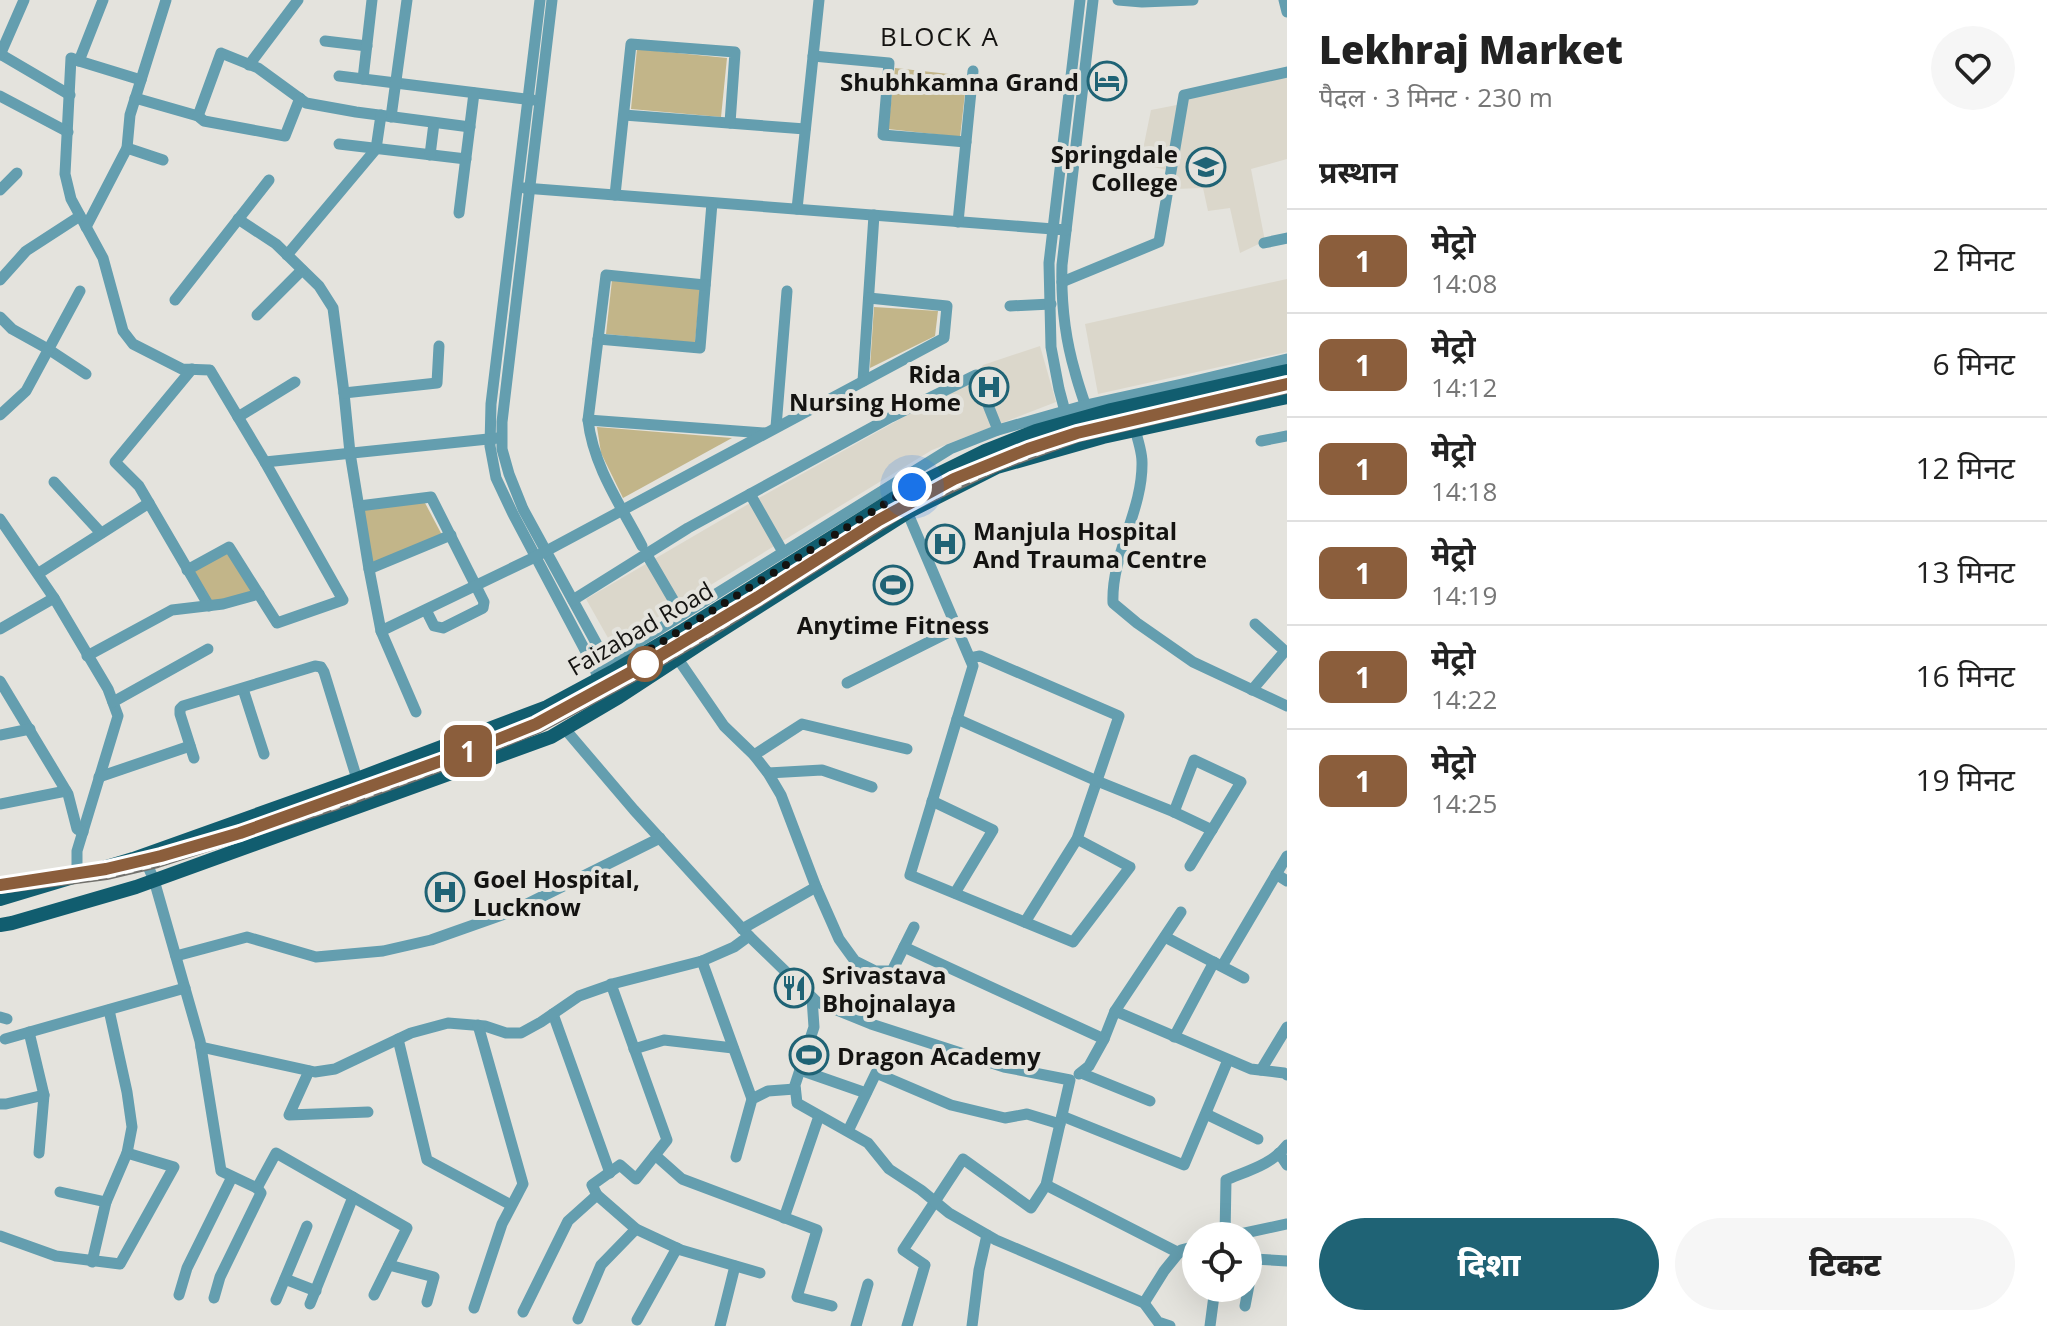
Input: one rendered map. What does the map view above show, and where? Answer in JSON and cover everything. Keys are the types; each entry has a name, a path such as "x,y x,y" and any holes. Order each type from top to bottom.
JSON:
{"main road":[{"name":"Faizabad Road","path":"0,899 143,855 547,707 900,495 985,451 1066,416 1088,410 1128,407 1287,371"},
{"name":"Faizabad Road","path":"0,925 154,880 537,743 619,697 908,512 997,467 1097,439 1287,397"}],"street":[{"path":"24,0 0,54 70,95"},
{"path":"86,227 127,148 130,115 166,0"},
{"path":"249,65 298,0"},
{"path":"363,79 372,0"},
{"path":"287,255 376,149 395,83 407,0"},
{"path":"496,438 504,408 530,189 540,0"},
{"path":"552,0 517,188 491,404 496,438 496,478 619,697"},
{"path":"797,209 819,0"},
{"path":"1074,445 1051,347 1049,263 1080,0"},
{"path":"1093,0 1062,282 1075,373 1097,439"},
{"path":"1118,0 1193,0"},
{"path":"1284,0 1287,12"},
{"path":"79,61 99,1"},
{"path":"325,41 367,46"},
{"path":"615,195 631,44 735,52 730,123"},
{"path":"198,116 221,53 258,68 306,103 470,127"},
{"path":"813,56 889,63 883,135 966,142"},
{"path":"141,80 71,58 65,174 71,199 103,258 123,331 133,344 182,369 210,370 343,600 277,623 229,547 187,570"},
{"path":"958,222 973,71"},
{"path":"1062,282 1159,242 1184,95 1287,72"},
{"path":"339,76 534,101"},
{"path":"459,213 474,93"},
{"path":"0,96 68,132"},
{"path":"135,98 198,116 204,121 285,136 300,98"},
{"path":"624,115 805,129"},
{"path":"430,155 434,123"},
{"path":"339,144 466,159"},
{"path":"127,148 163,160"},
{"path":"0,190 17,173"},
{"path":"175,300 269,180"},
{"path":"517,188 1066,230"},
{"path":"598,339 700,348 712,203"},
{"path":"863,381 874,215"},
{"path":"0,280 26,251 80,216"},
{"path":"238,219 276,244 319,286 333,308 350,453 381,631 416,712"},
{"path":"1264,243 1287,238"},
{"path":"257,315 302,270"},
{"path":"682,615 602,471 590,442 588,420 606,275 705,285"},
{"path":"1,411 26,391 80,291"},
{"path":"771,430 787,291"},
{"path":"381,631 540,554 944,338 947,306 869,298"},
{"path":"1010,306 1051,304"},
{"path":"0,317 12,329 86,374"},
{"path":"344,393 437,383 439,346"},
{"path":"1088,410 1287,359"},
{"path":"192,369 115,462 139,486 209,606"},
{"path":"573,600 645,550 891,417 976,375 998,430"},
{"path":"238,417 295,382"},
{"path":"1128,407 1142,461 1137,501 1118,562 1113,603 1193,662 1252,690 1284,701"},
{"path":"603,671 682,615 950,449 998,430 1066,416"},
{"path":"588,420 771,430"},
{"path":"1261,441 1287,436"},
{"path":"265,462 496,438"},
{"path":"54,482 101,533"},
{"path":"750,494 783,552"},
{"path":"900,495 973,666 910,875 1073,942 1130,867 1077,839"},
{"path":"359,506 431,497 484,602 483,608 443,628 434,626 426,610"},
{"path":"39,573 149,503"},
{"path":"0,519 54,598 108,689 118,716 77,851 77,875"},
{"path":"369,569 451,535"},
{"path":"540,554 573,600 603,671"},
{"path":"87,656 172,610 209,606 259,594"},
{"path":"0,629 54,598"},
{"path":"1252,690 1285,651 1255,624"},
{"path":"847,683 957,628"},
{"path":"113,702 208,649"},
{"path":"970,658 980,656 1119,716 1077,839 1025,922"},
{"path":"678,659 724,726 754,755 781,795 839,939 855,961 875,971 892,971 914,927"},
{"path":"99,777 192,752 180,714 183,706 315,666 321,667 324,672 357,779"},
{"path":"0,681 66,791 77,829 83,832"},
{"path":"243,689 264,754"},
{"path":"957,719 1212,830"},
{"path":"754,755 802,724 907,749"},
{"path":"0,735 30,729"},
{"path":"565,729 746,932 817,1002 871,1024 989,1062 1070,1080"},
{"path":"1174,812 1194,760 1241,782 1190,866"},
{"path":"768,773 822,770 872,787"},
{"path":"0,804 66,791"},
{"path":"932,801 993,830 955,893"},
{"path":"176,956 247,937 316,957 383,951 431,940 513,911 660,838"},
{"path":"143,855 154,880 201,1047 221,1171 257,1188 261,1193 220,1277 214,1298"},
{"path":"1174,1037 1218,964 1282,878 1287,856"},
{"path":"201,1047 315,1072 335,1069 411,1033 448,1023 521,1033 579,996 611,984 702,961 734,947 746,932 816,887"},
{"path":"907,1326 925,1265 903,1250 934,1201 963,1159 1031,1208 1046,1185 1070,1080 1089,1066 1115,1011 1181,912"},
{"path":"1165,937 1244,978"},
{"path":"904,947 1104,1039"},
{"path":"702,961 752,1099 736,1157"},
{"path":"611,984 667,1140 636,1179 620,1165 592,1185 597,1195 636,1229 677,1248 760,1273"},
{"path":"5,1039 185,988"},
{"path":"812,998 814,1027 795,1089 797,1103 868,1143 889,1169 949,1213 987,1235 1144,1303 1158,1322 1170,1326"},
{"path":"92,1262 106,1202 127,1153 132,1127 109,1010"},
{"path":"1115,1011 1251,1069 1287,1075"},
{"path":"553,1014 610,1173"},
{"path":"474,1308 502,1224 523,1184 478,1025"},
{"path":"1261,1070 1287,1027"},
{"path":"29,1032 44,1095 39,1153"},
{"path":"398,1039 427,1160 511,1205"},
{"path":"634,1049 664,1040 733,1048"},
{"path":"848,1131 876,1073 951,1105 1005,1118 1027,1114 1061,1120 1184,1165 1228,1060"},
{"path":"800,1070 866,1093"},
{"path":"309,1071 289,1115 368,1112"},
{"path":"1081,1073 1150,1101"},
{"path":"752,1099 768,1091 795,1089"},
{"path":"0,1104 44,1095"},
{"path":"1206,1114 1258,1139"},
{"path":"784,1218 819,1116"},
{"path":"1225,1222 1226,1180 1258,1167 1283,1149 1287,1165"},
{"path":"0,1236 56,1256 120,1264 174,1167 127,1153"},
{"path":"257,1188 276,1153 407,1228 374,1295"},
{"path":"655,1155 682,1179 817,1230 797,1297 832,1306"},
{"path":"179,1295 187,1268 232,1177"},
{"path":"1046,1185 1179,1253"},
{"path":"60,1192 106,1202"},
{"path":"523,1312 568,1221 597,1195"},
{"path":"310,1304 353,1197"},
{"path":"1262,1229 1287,1224"},
{"path":"276,1300 307,1226"},
{"path":"578,1319 601,1265 636,1229"},
{"path":"972,1326 987,1235"},
{"path":"637,1320 677,1248"},
{"path":"1144,1303 1182,1250"},
{"path":"1245,1306 1254,1259 1287,1261"},
{"path":"389,1265 434,1277 427,1302"},
{"path":"720,1326 735,1266"},
{"path":"285,1279 316,1291"},
{"path":"856,1326 868,1284"},
{"path":"1210,1326 1213,1302"}],"shaded area":[{"path":"637,49 727,58 721,117 631,109"},
{"path":"895,68 967,76 960,137 888,129"},
{"name":"Springdale College","path":"1287,76 1287,159 1251,169 1265,241 1240,253 1230,208 1208,211 1203,188 1174,189 1176,172 1140,164 1151,110 1187,103 1188,97"},
{"path":"1287,279 1287,352 1098,394 1085,324"},
{"path":"612,280 700,289 695,343 606,334"},
{"path":"874,307 938,311 935,336 870,368"},
{"path":"1040,346 1056,402 932,450 612,645 586,599 936,399 973,383 983,365"},
{"path":"597,427 732,438 623,498 601,453"},
{"path":"424,501 442,535 372,564 363,508"},
{"path":"228,550 254,593 211,603 191,570"}],"railway":[{"path":"0,891 107,877 158,865 335,808 466,760 538,731 647,672 909,510 997,469 1080,439 1287,391"}],"metro line":[{"name":"1","path":"0,885 106,869 161,856 240,833 466,752 536,724 644,665 879,520 954,479 1002,458 1077,433 1287,384"}],"place":[{"name":"Shubhkamna Grand","path":"1107,81"},
{"name":"Springdale College","path":"1206,167"},
{"name":"Rida Nursing Home","path":"989,387"},
{"name":"Manjula Hospital And Trauma Centre","path":"945,544"},
{"name":"Anytime Fitness","path":"893,585"},
{"name":"Goel Hospital, Lucknow","path":"445,892"},
{"name":"Srivastava Bhojnalaya","path":"794,988"},
{"name":"Dragon Academy","path":"809,1055"}],"district":[{"name":"BLOCK A","path":"940,36"}],"route":[{"path":"645,664 636,658 912,487"}]}
